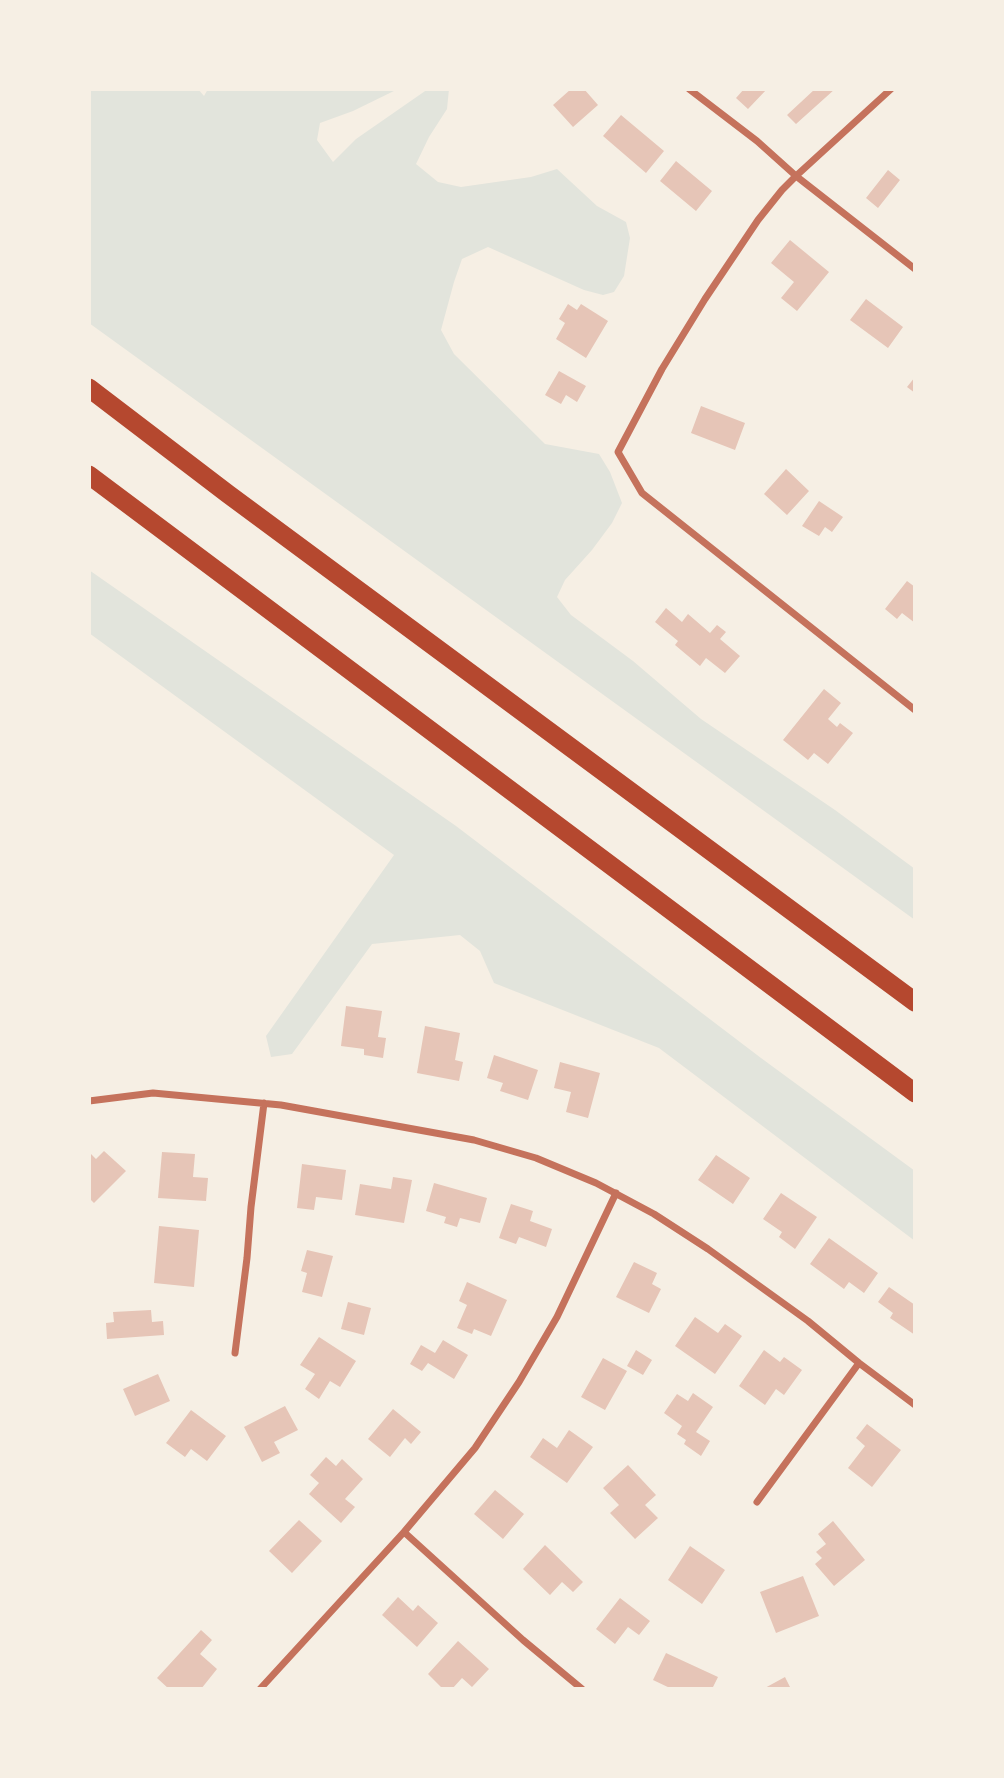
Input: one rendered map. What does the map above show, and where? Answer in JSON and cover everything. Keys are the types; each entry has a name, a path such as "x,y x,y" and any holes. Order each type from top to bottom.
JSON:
{"highway":[{"path":"89,388 915,1002"},
{"path":"89,475 915,1093"}],"street":[{"path":"689,89 915,269"},
{"path":"891,89 796,176 758,220 662,369 618,452 642,493 915,710"},
{"path":"89,1101 153,1093 264,1103 410,1127 474,1140 536,1158 616,1193 708,1249 808,1321 915,1405"},
{"path":"235,1353 264,1103"},
{"path":"260,1689 404,1532 475,1448 519,1382 557,1317 616,1193"},
{"path":"758,1502 859,1363"},
{"path":"404,1532 523,1640 582,1689"}],"shaded area":[{"path":"89,89 198,89 204,96 208,89 398,89 353,111 320,123 317,140 333,162 356,139 428,89 449,89 447,109 416,164 438,182 461,187 531,177 557,169 597,206 626,222 630,238 624,276 614,292 603,295 584,290 488,247 462,259 441,330 454,354 545,444 599,454 610,472 622,503 612,523 565,580 557,597 571,615 633,661 701,719 835,810 915,869 915,920 89,323"},
{"path":"89,570 456,826 761,1058 915,1171 915,1241 659,1048 494,983 480,951 460,935 372,944 292,1054 271,1057 266,1036 394,855 89,633"}],"building":[{"path":"571,89 584,89 598,105 573,127 553,105"},
{"path":"744,89 767,89 748,109 736,98"},
{"path":"815,89 835,89 796,124 787,115"},
{"path":"621,115 664,151 646,173 603,136"},
{"path":"676,161 712,191 696,211 660,181"},
{"path":"888,170 900,180 878,208 866,198"},
{"path":"790,240 829,272 797,311 781,298 794,282 771,263"},
{"path":"866,299 903,327 888,348 850,320"},
{"path":"568,304 577,310 581,304 608,321 586,358 556,339 565,323 559,319"},
{"path":"559,371 586,386 577,402 566,395 561,404 545,395"},
{"path":"915,377 915,393 907,387"},
{"path":"701,406 745,423 735,450 691,433"},
{"path":"786,469 809,491 787,515 764,494"},
{"path":"819,501 843,517 832,532 825,527 819,536 802,526"},
{"path":"907,581 915,587 915,623 902,613 897,619 885,609"},
{"path":"666,608 682,622 688,614 710,633 717,625 726,632 720,639 740,656 725,673 706,658 700,666 675,645 678,641 655,622"},
{"path":"824,689 841,703 828,719 837,727 840,723 853,733 828,764 814,753 808,760 783,740"},
{"path":"346,1006 382,1011 378,1037 386,1038 383,1058 364,1055 364,1049 341,1046"},
{"path":"425,1026 460,1033 455,1060 463,1062 459,1081 417,1073"},
{"path":"494,1055 538,1070 528,1100 500,1091 503,1083 487,1078"},
{"path":"560,1062 600,1073 588,1118 566,1112 571,1092 554,1088"},
{"path":"104,1151 126,1171 94,1203 89,1198 89,1155 96,1159"},
{"path":"162,1152 195,1154 193,1177 208,1178 206,1201 158,1198"},
{"path":"716,1155 750,1178 733,1204 698,1180"},
{"path":"302,1164 346,1170 342,1200 316,1197 314,1210 297,1208"},
{"path":"393,1177 412,1180 404,1223 355,1215 360,1184 391,1189"},
{"path":"434,1183 487,1198 480,1223 460,1218 457,1227 444,1223 446,1217 426,1211"},
{"path":"781,1193 817,1217 795,1249 779,1237 782,1232 763,1219"},
{"path":"511,1204 533,1211 530,1221 552,1229 546,1247 519,1237 516,1244 499,1238"},
{"path":"159,1226 199,1230 194,1287 154,1283"},
{"path":"829,1238 878,1273 864,1293 849,1282 844,1289 810,1264"},
{"path":"307,1250 333,1256 322,1297 302,1292 307,1273 301,1271"},
{"path":"634,1262 657,1273 652,1284 661,1289 649,1313 616,1297"},
{"path":"467,1282 507,1300 491,1336 474,1329 472,1334 457,1328 467,1305 459,1301"},
{"path":"889,1287 915,1305 915,1335 890,1318 893,1313 878,1302"},
{"path":"348,1302 371,1308 364,1335 341,1329"},
{"path":"151,1310 152,1322 163,1321 164,1335 107,1339 106,1323 114,1322 113,1312"},
{"path":"695,1317 718,1333 725,1324 742,1336 715,1374 675,1346"},
{"path":"319,1337 356,1361 340,1387 330,1381 319,1399 305,1389 315,1374 300,1365"},
{"path":"443,1340 468,1355 454,1379 428,1363 422,1371 410,1364 421,1345 435,1353"},
{"path":"636,1350 652,1360 643,1375 627,1366"},
{"path":"764,1350 780,1362 784,1357 802,1370 784,1395 776,1389 765,1405 739,1386"},
{"path":"603,1358 627,1371 605,1410 581,1397"},
{"path":"158,1374 170,1401 135,1416 123,1389"},
{"path":"693,1393 713,1407 696,1432 710,1441 701,1456 684,1444 686,1440 677,1434 682,1426 664,1413 677,1394 688,1401"},
{"path":"285,1406 298,1430 274,1442 280,1453 262,1462 244,1427"},
{"path":"393,1409 421,1432 411,1444 405,1438 390,1457 368,1439"},
{"path":"191,1410 226,1436 207,1461 191,1449 185,1457 166,1443"},
{"path":"867,1424 901,1450 872,1487 848,1468 865,1446 856,1438"},
{"path":"569,1430 593,1447 567,1483 530,1457 543,1438 557,1448"},
{"path":"326,1457 336,1466 342,1459 363,1479 345,1499 355,1507 341,1523 309,1494 319,1483 310,1475"},
{"path":"628,1465 656,1495 645,1505 658,1518 635,1539 610,1513 619,1505 603,1488"},
{"path":"495,1490 524,1514 503,1539 474,1514"},
{"path":"299,1520 322,1541 292,1573 269,1551"},
{"path":"833,1521 865,1560 834,1586 815,1564 822,1558 816,1552 826,1544 818,1534"},
{"path":"545,1545 583,1582 573,1592 562,1582 550,1595 523,1569"},
{"path":"690,1546 725,1570 702,1604 668,1580"},
{"path":"803,1576 819,1616 776,1633 760,1592"},
{"path":"398,1597 413,1611 418,1605 438,1623 417,1647 382,1615"},
{"path":"620,1598 650,1621 639,1635 628,1627 615,1644 596,1629"},
{"path":"201,1630 212,1640 200,1654 217,1669 201,1689 169,1689 157,1678"},
{"path":"458,1641 489,1669 472,1687 462,1678 452,1689 443,1689 428,1674"},
{"path":"666,1653 718,1677 712,1689 672,1689 653,1680"},
{"path":"785,1677 791,1689 763,1689"}]}
